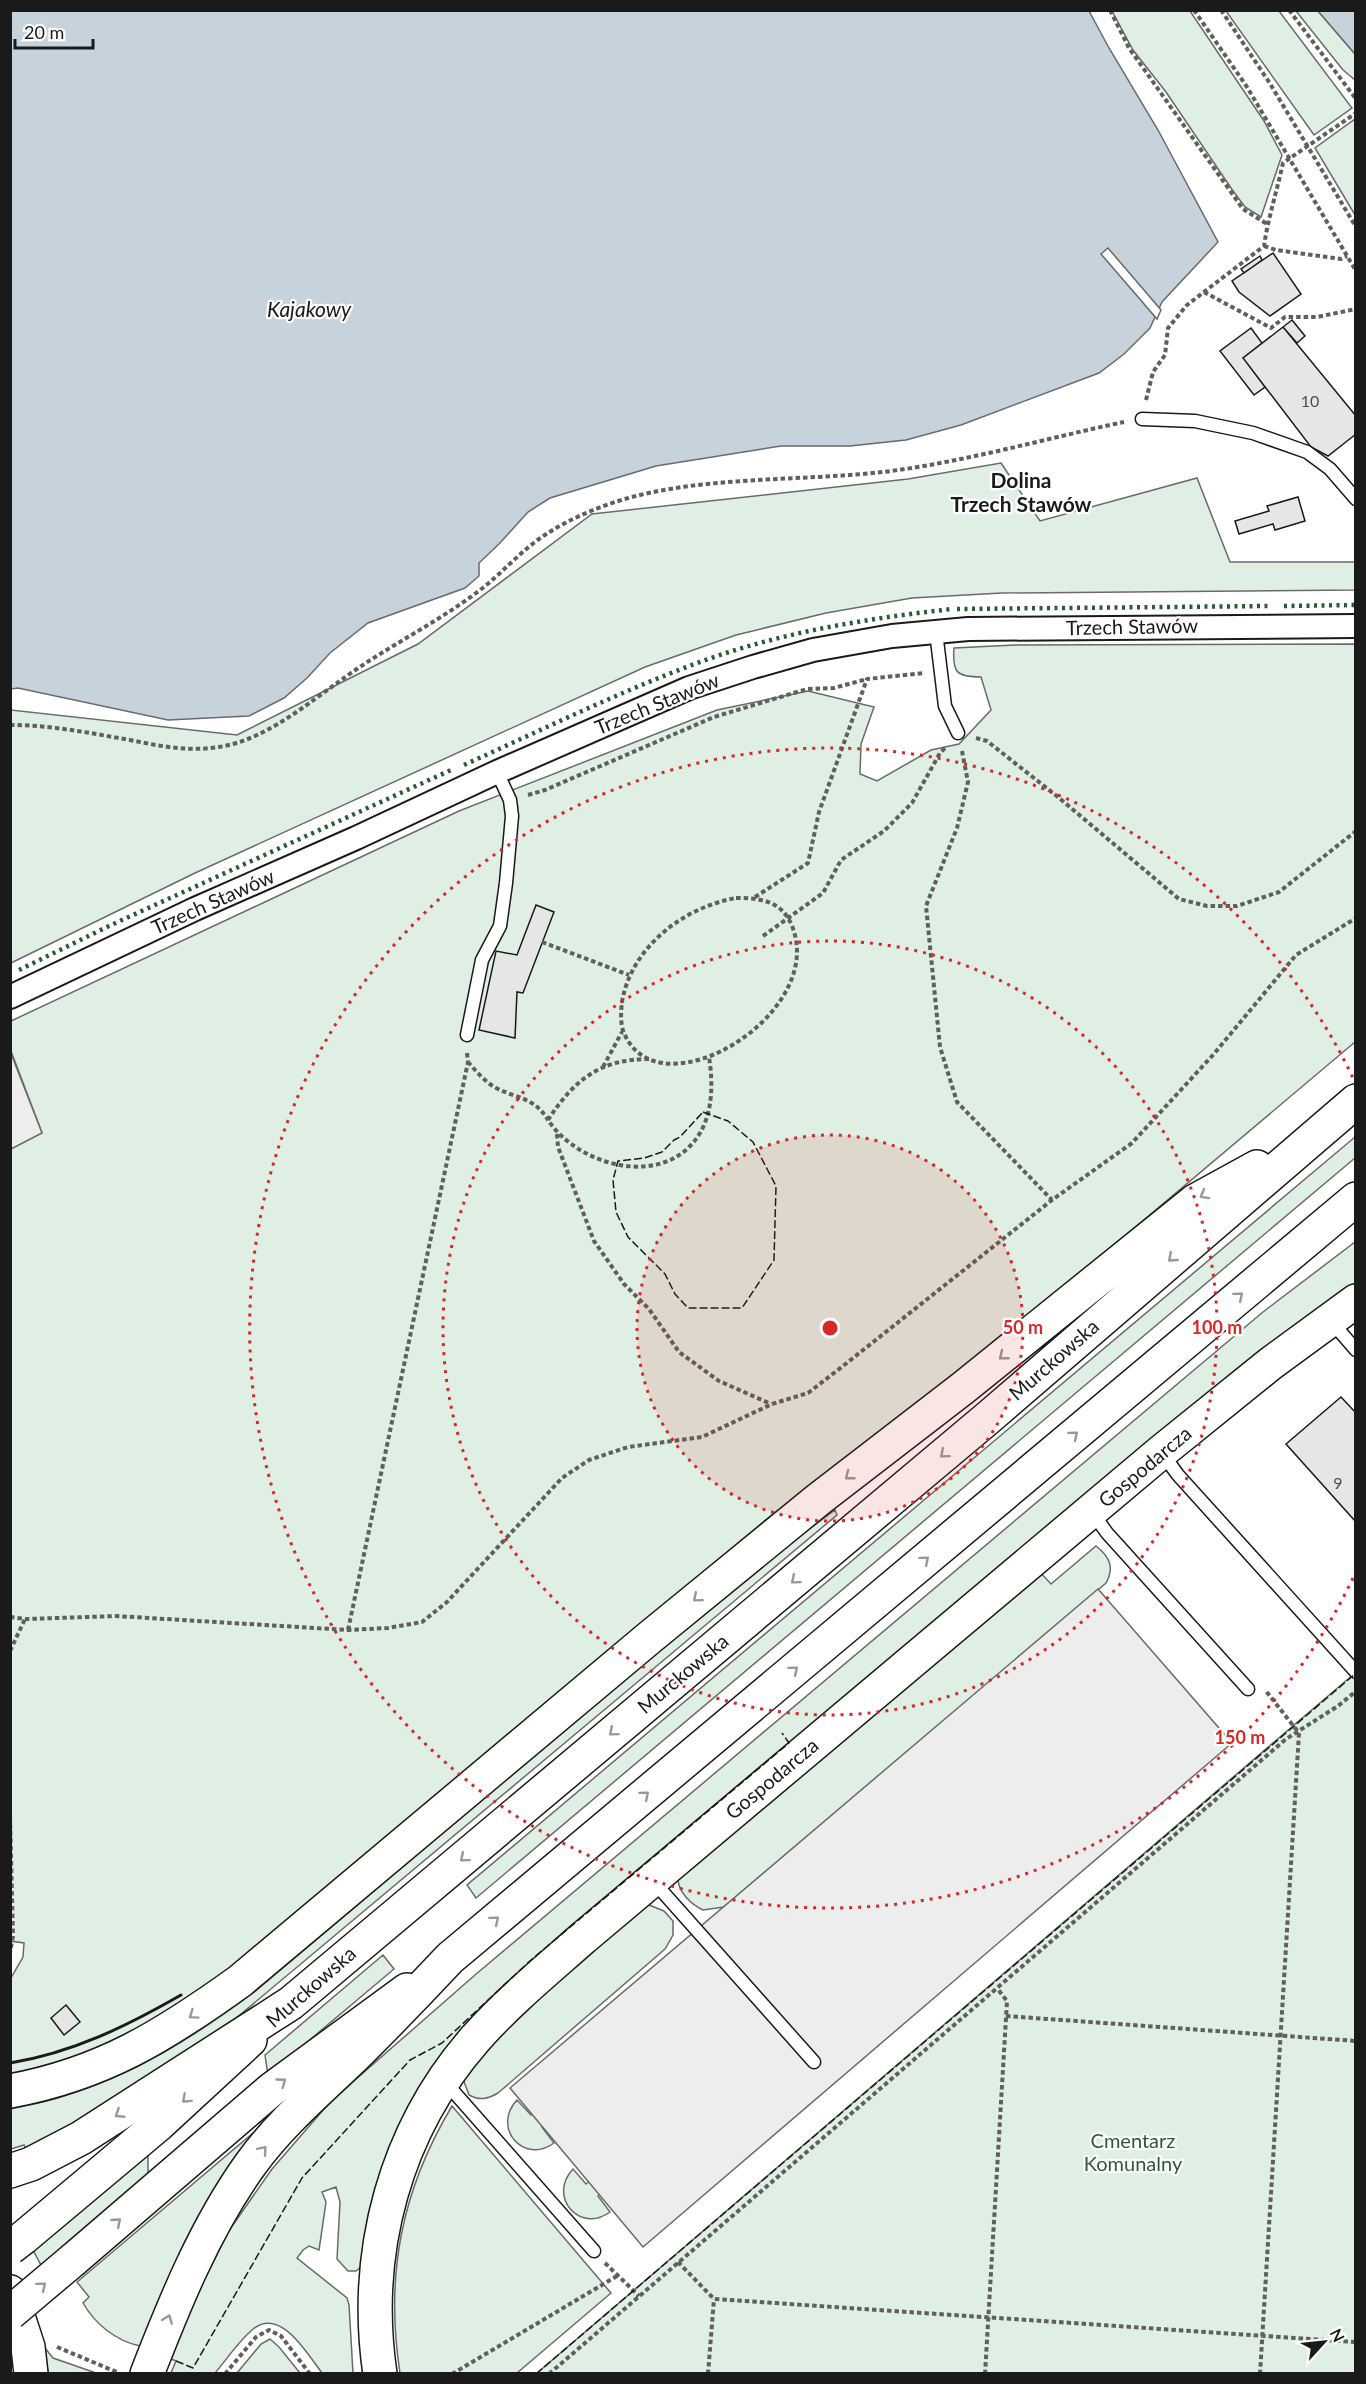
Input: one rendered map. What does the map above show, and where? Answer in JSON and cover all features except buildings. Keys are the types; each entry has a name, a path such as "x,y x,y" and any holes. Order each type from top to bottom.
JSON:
{"main road":[{"name":"Murckowska","path":"17,2243 159,2124 291,2002 989,1417 1311,1137 1356,1101"},
{"path":"10,2091 66,2078 108,2062 180,2024 240,1981 733,1568 963,1388 1195,1201 1311,1137"},
{"path":"10,2313 272,2089 450,1958 1356,1198"},
{"name":"Gospodarcza","path":"380,2373 375,2308 379,2245 386,2208 397,2171 416,2125 443,2080 476,2038 515,1998 583,1938 1161,1452 1329,1319 1356,1301"},
{"path":"147,2373 196,2258 250,2165 304,2102 357,2053 450,1958"},
{"path":"10,2171 31,2164 81,2138 291,2002"},
{"path":"10,2292 28,2347 31,2373"}],"street":[{"name":"Trzech Stawów","path":"10,997 195,909 689,688 813,650 892,636 968,629 1356,626"}],"lane":[{"path":"1142,418 1195,422 1253,433 1307,452 1330,469 1356,499"},
{"path":"936,632 945,706 958,733"},
{"path":"467,1035 482,960 500,926 512,816 510,800 497,772"},
{"path":"1329,1319 1356,1350"},
{"path":"1161,1452 1178,1475 1356,1672"},
{"path":"1091,1511 1107,1533 1248,1689"},
{"path":"652,1880 814,2062"},
{"path":"443,2080 594,2251"}],"path":[{"path":"1110,10 1129,48 1243,209 1267,224"},
{"path":"1194,10 1246,87 1356,271"},
{"path":"1221,10 1269,82 1356,227"},
{"path":"1289,10 1356,99"},
{"path":"10,725 76,731 182,750 240,743 263,731 357,668 464,601 480,590 537,540 605,506 635,495 674,488 881,472 962,460 1142,418 1153,372 1165,355 1168,328 1187,305 1264,246 1267,224 1283,163 1288,157 1308,147 1356,113"},
{"path":"1264,246 1276,250 1341,259 1347,256"},
{"path":"1204,292 1271,328 1285,317 1317,317 1356,309"},
{"path":"510,800 545,790 714,717 807,689 834,688 867,679 940,670"},
{"path":"754,898 808,863 819,812 867,679"},
{"path":"958,733 987,741 1058,797 1179,899 1208,906 1237,906 1279,892 1356,831"},
{"path":"763,936 823,893 841,860 884,831 912,804 940,753 958,733"},
{"path":"958,733 968,782 957,828 926,906 940,1047 957,1102 1052,1200"},
{"path":"548,1120 566,1094 580,1080 603,1067 632,1059 650,1059 671,1064 710,1057 746,1036 782,1000 794,979 797,955 796,935 789,917 772,902 754,898 720,901 680,919 643,954 629,975 621,1011 623,1032 633,1049 650,1059"},
{"path":"10,1617 26,1619 116,1616 348,1630 388,1628 422,1622 447,1602 562,1478 589,1460 628,1447 702,1437 772,1404 808,1393 1052,1200 1132,1143 1213,1055 1296,955 1356,918"},
{"path":"542,942 629,975"},
{"path":"603,1067 623,1032"},
{"path":"348,1630 468,1062 465,1042 467,1035"},
{"path":"468,1062 495,1088 524,1098 541,1108 557,1134 580,1150 617,1166 639,1167 663,1163 686,1149 700,1133 708,1114 711,1094 710,1057"},
{"path":"557,1134 558,1147 594,1241 624,1284 649,1309 679,1352 719,1381 772,1404"},
{"path":"10,1651 26,1619"},
{"path":"1248,1689 1263,1689 1299,1733 1260,2373"},
{"path":"549,2373 1286,1739 1299,1733 1356,1691"},
{"path":"10,1816 13,1936 10,1953"},
{"path":"985,2373 1007,2001 997,1988"},
{"path":"1006,2016 1356,2040"},
{"path":"594,2251 616,2276 639,2295"},
{"path":"678,2262 714,2300 1356,2342"},
{"path":"452,2373 616,2276"},
{"path":"708,2373 714,2300"},
{"path":"225,2373 256,2337 269,2330 280,2336 310,2373"},
{"path":"53,2342 63,2351 121,2373"}],"green space":[{"path":"1112,11 1190,11 1264,121 1282,155 1261,217 1245,207 1231,188 1166,92 1133,50"},
{"path":"1226,11 1279,11 1352,108 1314,135"},
{"path":"1296,11 1318,11 1355,54 1355,80 1343,70"},
{"path":"1355,119 1355,215 1315,148"},
{"path":"1001,463 1040,521 1197,478 1230,562 1355,562 1355,590 1002,593 912,598 826,613 736,635 645,667 195,873 11,963 11,710 237,735 418,644 592,514 908,479"},
{"path":"1355,644 1355,1042 1018,1326 768,1518 252,1952 192,1996 128,2034 73,2057 11,2074 11,1978 23,1957 24,1943 10,1941 10,1149 42,1133 11,1051 11,1021 459,811 717,710 808,691 874,707 861,744 860,774 877,781 931,750 959,744 991,710 981,677 966,676 955,668 954,648 1015,645"},
{"path":"1355,1137 1355,1158 476,1898 467,1885"},
{"path":"1355,1242 1355,1283 1329,1302 491,2004 362,2266 356,2271 348,2271 337,2259 340,2202 336,2187 322,2192 326,2202 319,2250 309,2246 297,2258 347,2298 353,2373 322,2373 292,2335 273,2324 262,2324 252,2330 237,2345 215,2373 171,2373 176,2361 171,2359 192,2305 228,2232 272,2169 331,2101 475,1975 1263,1312"},
{"path":"835,1510 837,1515 204,2045 27,2152 24,2145 11,2149 10,2109 58,2098 115,2077 163,2053 231,2009 253,1993 720,1599"},
{"path":"1096,1546 1109,1562 1110,1572 1106,1583 724,1907 703,1910 686,1897 680,1889 678,1879 1039,1571 1051,1584"},
{"name":"Cmentarz Komunalny","path":"1355,1673 1355,2373 536,2374 1294,1725"},
{"path":"649,1905 664,1911 673,1921 673,1935 665,1949 498,2093 484,2098 469,2095 463,2079 499,2033 643,1906"},
{"path":"383,1955 394,1969 268,2075 265,2055"},
{"path":"684,1984 696,1998 542,2127 554,2143 543,2149 532,2150 514,2140 509,2132 508,2122 510,2111 517,2100 531,2115"},
{"path":"740,2053 750,2065 598,2196 610,2212 599,2218 588,2218 570,2209 565,2201 564,2191 566,2180 573,2169 586,2184"},
{"path":"452,2106 611,2293 517,2373 400,2373 395,2302 396,2268 401,2235 420,2170"},
{"path":"259,2128 179,2256 140,2346 115,2336 100,2325 83,2303 89,2297 77,2282"},
{"path":"148,2153 148,2177 42,2267 33,2250"},
{"path":"270,2339 300,2373 237,2373 261,2344"},
{"path":"45,2348 53,2358 96,2373 48,2373"}],"shaded area":[{"path":"10,1051 42,1133 11,1149 10,1149"},
{"path":"1098,1589 1232,1743 643,2247 510,2088"}],"water":[{"name":"Kajakowy","path":"11,11 1089,11 1158,130 1218,242 1162,302 1150,328 1124,354 1099,373 961,425 906,440 850,446 781,446 656,466 550,498 528,512 479,563 479,576 465,588 368,623 330,653 284,698 249,716 168,720 18,688 11,689"},
{"path":"1318,11 1355,11 1355,54"}],"pier":[{"path":"1108,248 1161,310 1157,319 1101,254"}],"hedge":[{"path":"1284,606 1356,605"},
{"path":"957,609 1269,606"},
{"path":"464,765 648,682 711,658 800,633 952,609"},
{"path":"19,970 111,925 451,770"}],"fence":[{"path":"703,1112 728,1121 753,1142 776,1186 774,1260 742,1308 688,1308 675,1294 665,1274 628,1237 616,1212 613,1180 618,1161 644,1158 662,1152 680,1137 703,1112"},
{"path":"536,2374 1355,1674"},
{"path":"176,2361 193,2368 302,2178 410,2060 442,2043 531,1960 789,1743 782,1733"}],"wall":[{"path":"10,2063 55,2053 98,2037 181,1995"}],"district":[{"name":"Dolina Trzech Stawów","path":"1021,493"}]}
